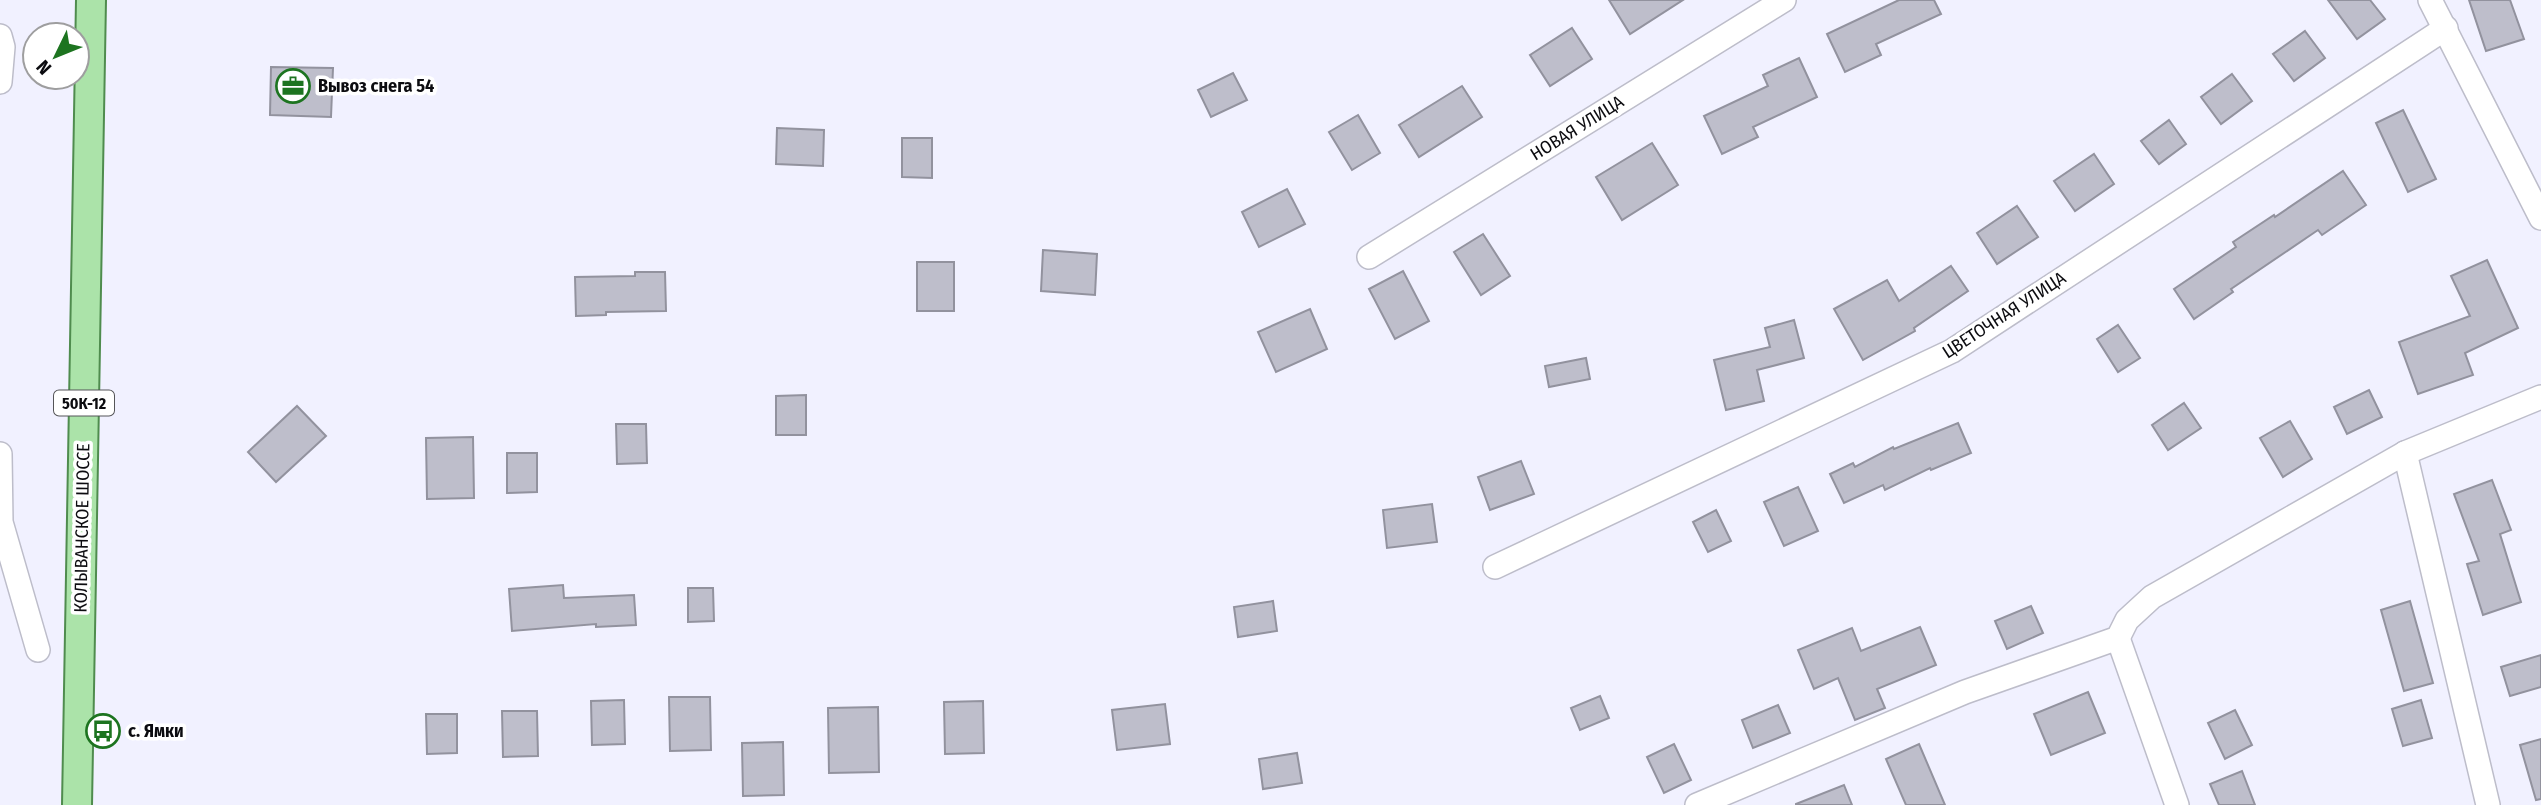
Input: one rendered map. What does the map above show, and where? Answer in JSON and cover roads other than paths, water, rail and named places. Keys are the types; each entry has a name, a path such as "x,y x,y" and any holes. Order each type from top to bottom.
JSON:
{"main road":[{"name":"КОЛЫВАНСКОЕ ШОССЕ","path":"77,805 91,0"}],"street":[{"name":"НОВАЯ УЛИЦА","path":"1370,257 1784,0"},
{"path":"2430,0 2541,218"},
{"name":"ЦВЕТОЧНАЯ УЛИЦА","path":"1496,567 1952,351 2446,27"},
{"path":"0,36 3,47 0,82"},
{"path":"1697,805 1965,692 2118,638 2127,620 2152,597 2405,453 2541,397"},
{"path":"2405,453 2487,805"},
{"path":"0,454 1,522 38,650"},
{"path":"2118,638 2177,805"}],"place":[{"name":"Вывоз снега 54","path":"293,86"},
{"name":"с. Ямки","path":"103,731"}]}
